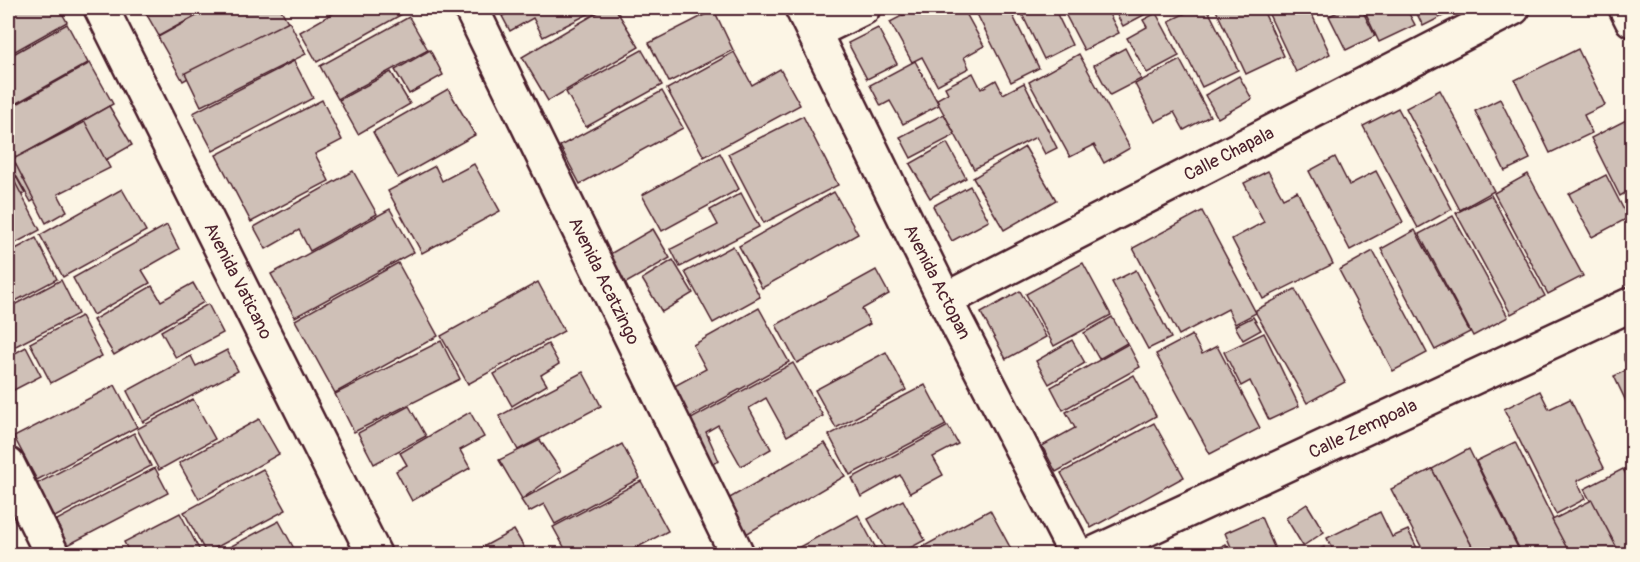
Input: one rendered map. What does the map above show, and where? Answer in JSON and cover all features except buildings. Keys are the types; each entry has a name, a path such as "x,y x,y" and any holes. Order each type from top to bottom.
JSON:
{"street":[{"name":"Avenida Vaticano","path":"101,8 374,555"},
{"name":"Avenida Acatzingo","path":"471,8 738,555"},
{"path":"808,20 863,8"},
{"name":"Calle Chapala","path":"945,300 1513,8"},
{"path":"1626,8 1632,20"},
{"name":"Avenida Actopan","path":"808,20 945,300 1076,555"},
{"name":"Calle Zempoala","path":"1093,555 1632,304"},
{"path":"8,465 52,555"}]}
